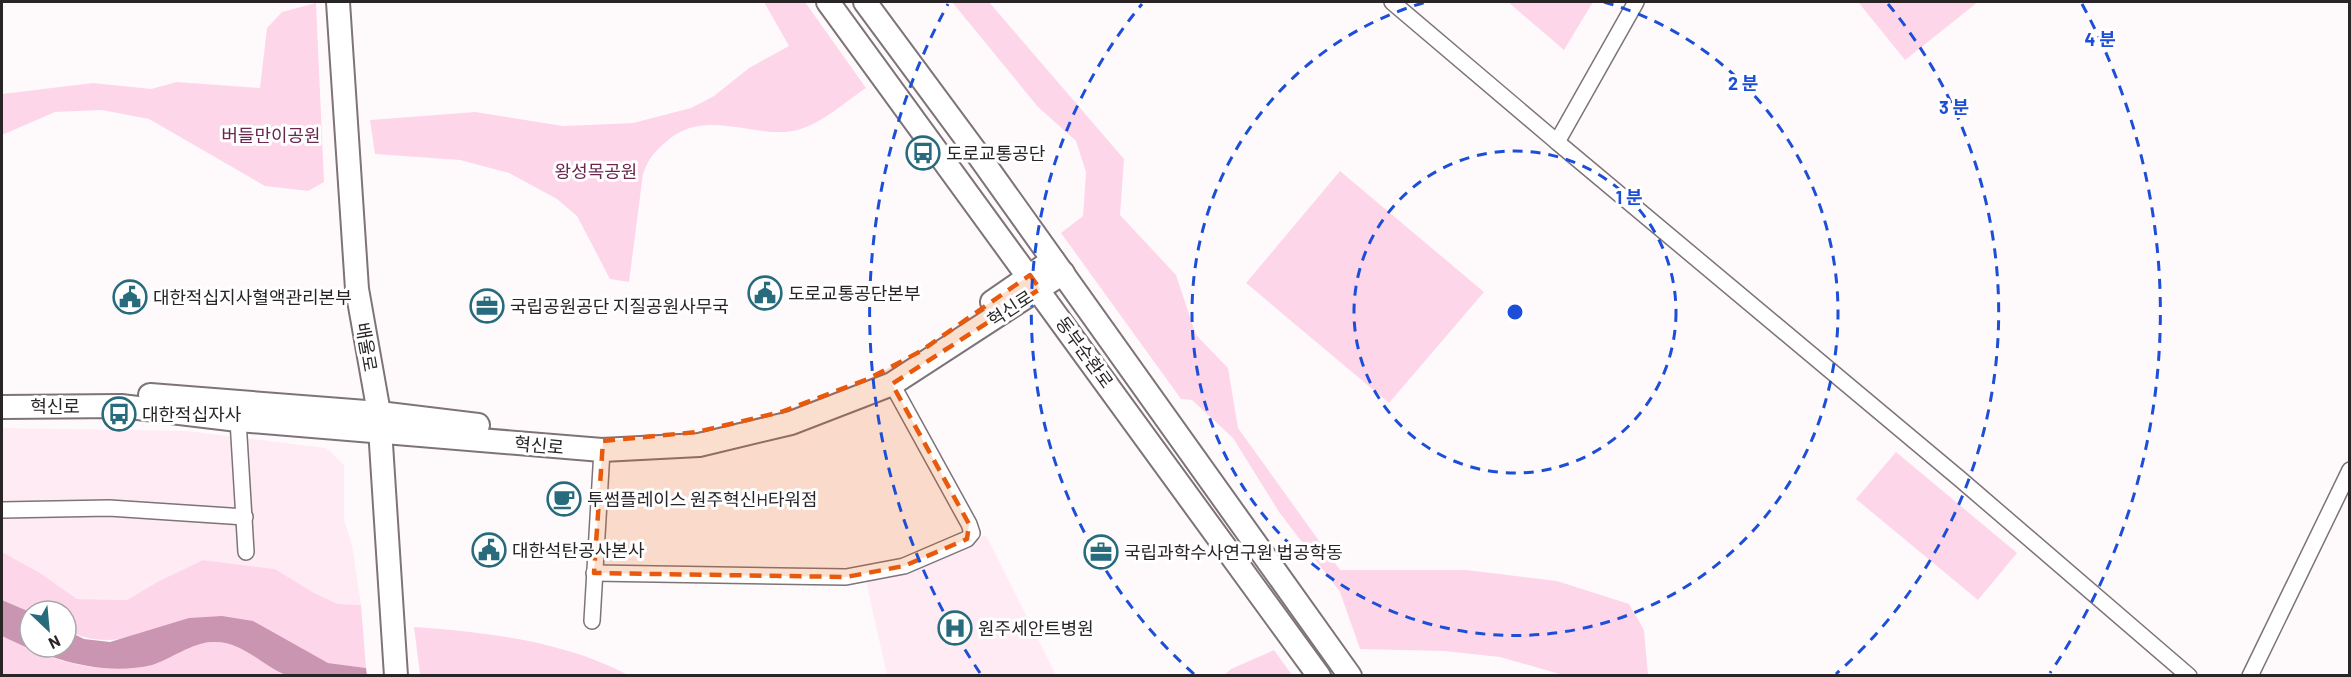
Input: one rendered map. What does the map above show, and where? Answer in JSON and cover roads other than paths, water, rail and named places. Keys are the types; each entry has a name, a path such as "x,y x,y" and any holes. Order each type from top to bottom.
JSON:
{"street":[{"name":"배울로","path":"338,2 357,289 379,423 396,675"},
{"name":"동부순환로","path":"828,2 1035,282 1319,675"},
{"name":"동부순환로","path":"865,2 1350,675"},
{"path":"1392,2 1951,471 2188,675"},
{"path":"1557,142 1636,2"},
{"path":"1035,282 1058,267"},
{"name":"혁신로","path":"2,392 122,393 603,446 699,445 761,431 816,415 892,384 1035,282"},
{"name":"혁신로","path":"603,446 697,432 781,412 839,390 921,351 1035,282"},
{"path":"594,573 846,577 904,566 967,539 972,533 969,524 892,384"},
{"name":"혁신로","path":"2,407 121,406 238,420 379,423"},
{"path":"238,420 246,552"},
{"path":"592,621 603,446"},
{"path":"2250,675 2349,470"},
{"path":"2,510 109,508 245,517"}],"place":[{"name":"도로교통공단","path":"923,153"},
{"name":"도로교통공단본부","path":"765,293"},
{"name":"대한적십지사혈액관리본부","path":"130,297"},
{"name":"국립공원공단 지질공원사무국","path":"487,306"},
{"name":"대한적십자사","path":"119,414"},
{"name":"투썸플레이스 원주혁신H타워점","path":"564,499"},
{"name":"대한석탄공사본사","path":"489,550"},
{"name":"국립과학수사연구원 법공학동","path":"1101,552"},
{"name":"원주세안트병원","path":"955,628"}],"park label":[{"name":"버들만이공원","path":"271,135"},
{"name":"왕성목공원","path":"596,171"}]}
